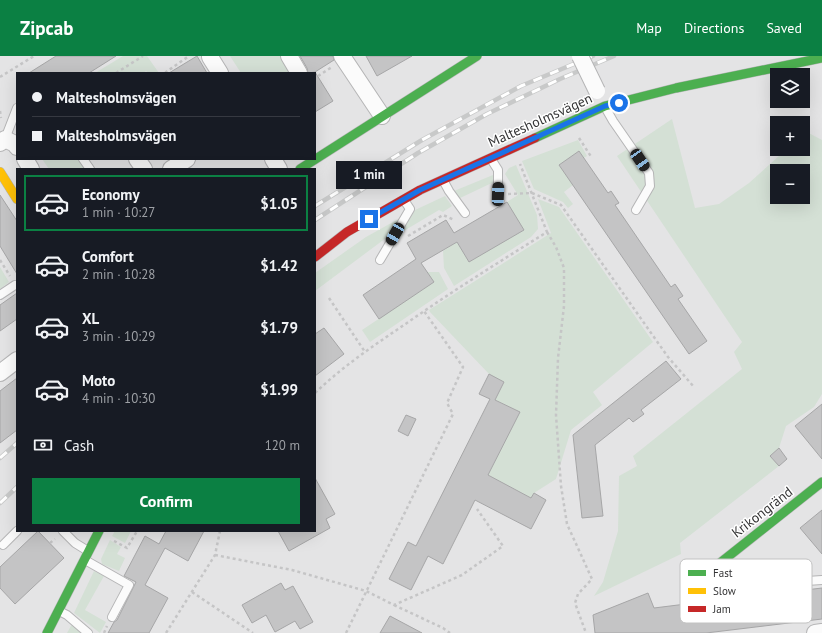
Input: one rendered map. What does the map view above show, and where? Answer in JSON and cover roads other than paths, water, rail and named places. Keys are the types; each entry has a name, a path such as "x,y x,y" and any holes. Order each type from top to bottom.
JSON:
{"street":[{"path":"289,56 298,72"},
{"path":"316,159 477,56"},
{"path":"580,56 605,106"},
{"path":"210,57 219,72"},
{"path":"345,57 382,116"},
{"name":"Maltesholmsvägen","path":"316,256 346,232 420,190 605,106 676,88 822,58"},
{"path":"174,168 186,160"},
{"path":"302,168 314,160"},
{"path":"0,172 16,197"},
{"path":"0,372 16,361"},
{"name":"Krikongränd","path":"725,559 822,482"},
{"path":"47,633 98,532"},
{"path":"815,633 822,632"}],"lane":[{"path":"605,106 613,121 649,173 650,186 636,210"},
{"path":"7,143 16,112"},
{"path":"490,158 498,170 498,194"},
{"path":"443,180 465,213"},
{"path":"380,260 410,209 404,199"},
{"path":"0,295 15,285"},
{"path":"3,544 16,532"},
{"path":"64,532 75,543 89,551"},
{"path":"84,560 129,585 112,617"},
{"path":"812,581 822,580"},
{"path":"58,611 67,615 88,633"}],"railway":[{"path":"316,205 422,140 521,86 593,56"},
{"path":"316,219 418,153 487,114 560,79 614,56"},
{"path":"0,458 16,444"},
{"path":"0,503 16,488"}]}
